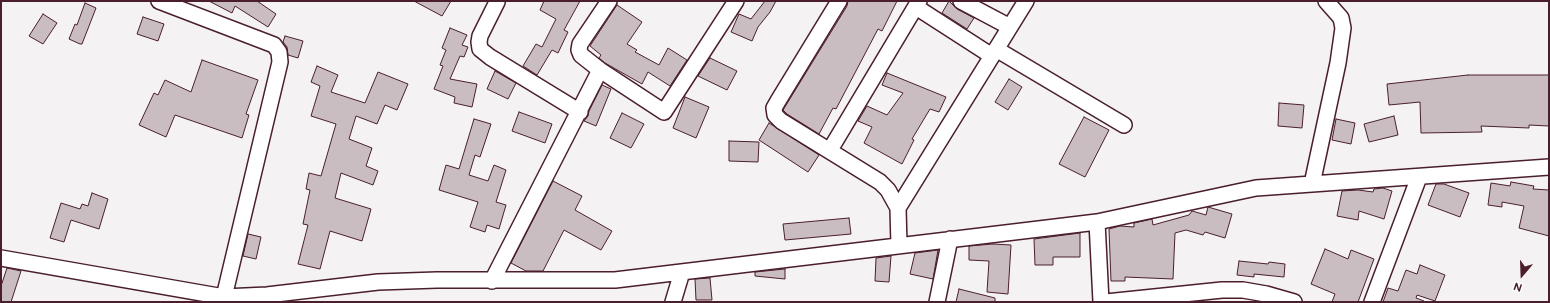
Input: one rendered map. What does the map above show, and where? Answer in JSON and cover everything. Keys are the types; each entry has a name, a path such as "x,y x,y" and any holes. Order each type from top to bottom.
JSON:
{"street":[{"path":"609,1 580,44 579,50 581,55 600,70 664,112 736,1"},
{"path":"839,1 774,108 775,115 781,121 880,182 888,190 898,208 899,246"},
{"path":"961,1 1010,27"},
{"path":"898,208 1026,1"},
{"path":"1312,184 1338,63 1343,28 1341,18 1326,1"},
{"path":"497,2 480,36 480,49 490,57 580,112"},
{"path":"167,3 274,45 279,52 280,62 224,297"},
{"path":"830,150 918,4 994,52 1124,125"},
{"path":"492,281 580,112 600,70"},
{"path":"1,258 224,297 267,295 378,282 437,280 615,280 1097,222 1256,188 1549,167"},
{"path":"1372,302 1419,177"},
{"path":"1097,222 1101,302"},
{"path":"937,302 950,239"},
{"path":"673,302 682,272"},
{"path":"1106,302 1222,290 1243,290 1266,294 1294,302"}],"building":[{"path":"209,1 257,1 276,14 268,27 235,6 232,13"},
{"path":"414,1 451,1 442,16"},
{"path":"544,1 580,1 564,30 568,32 558,53 552,50 537,75 523,66 536,44 542,47 556,19 540,10"},
{"path":"765,1 776,1 770,12 758,27 752,41 731,32 739,14 751,19"},
{"path":"848,1 897,1 882,31 878,29 836,109 833,108 819,134 783,110 847,6"},
{"path":"949,1 957,9 974,18 967,29 942,13"},
{"path":"85,3 96,8 82,44 80,44 69,39 75,24 77,25"},
{"path":"617,5 642,22 627,44 637,50 635,52 659,65 668,48 687,60 670,86 648,72 642,84 605,63 599,58 601,55 590,46"},
{"path":"43,14 57,23 43,44 29,36"},
{"path":"143,17 164,24 158,41 137,34"},
{"path":"450,28 467,35 462,45 468,47 464,57 460,56 450,79 477,84 472,107 454,103 455,97 434,89 443,66 440,65 446,50 442,48"},
{"path":"285,36 303,41 298,58 288,55 287,47 283,42"},
{"path":"710,58 737,71 727,90 698,76"},
{"path":"202,60 258,80 246,114 249,115 242,138 175,115 166,137 139,125 154,93 158,95 165,80 191,92"},
{"path":"317,66 338,75 331,92 365,103 378,72 408,84 397,110 385,105 377,124 356,116 349,139 372,148 366,166 378,171 373,185 341,173 335,198 371,209 362,241 330,231 320,269 298,264 308,225 303,224 310,190 306,189 309,173 321,176 336,124 311,116 320,86 311,82"},
{"path":"495,71 516,83 508,99 487,89"},
{"path":"887,73 946,97 939,112 930,109 912,139 914,140 902,164 864,143 872,127 858,121 867,106 887,115 903,93 882,85"},
{"path":"1468,75 1549,75 1549,126 1529,125 1529,128 1481,126 1482,132 1421,133 1420,102 1389,105 1387,84"},
{"path":"1009,79 1022,87 1008,110 995,102"},
{"path":"602,85 611,89 596,126 584,121 588,116"},
{"path":"685,97 709,107 696,138 673,128"},
{"path":"1279,103 1304,105 1302,128 1278,126"},
{"path":"519,112 552,124 545,143 512,131"},
{"path":"622,113 644,124 631,148 610,138"},
{"path":"1394,116 1398,135 1369,142 1364,124"},
{"path":"1084,117 1109,130 1085,177 1059,164"},
{"path":"474,119 491,124 480,157 475,155 469,175 488,181 494,165 506,170 496,202 506,205 499,229 487,225 485,232 470,227 478,202 439,190 446,165 459,169"},
{"path":"1336,119 1355,123 1351,144 1332,140"},
{"path":"769,123 819,155 808,172 759,140"},
{"path":"729,141 759,142 758,162 729,161"},
{"path":"553,181 582,196 575,210 612,231 601,250 564,230 543,271 526,271 511,263"},
{"path":"1511,182 1534,186 1533,189 1549,190 1549,236 1519,228 1524,206 1502,202 1502,207 1488,205 1491,183 1510,186"},
{"path":"1436,184 1444,184 1469,193 1460,217 1428,205"},
{"path":"1383,188 1392,191 1384,219 1359,211 1358,220 1337,216 1342,191 1358,190 1373,192 1374,189"},
{"path":"92,193 108,199 99,229 71,220 64,242 50,238 61,203 80,209 82,204 88,206"},
{"path":"1208,207 1232,214 1225,238 1205,232 1203,235 1186,230 1175,233 1173,279 1125,277 1125,281 1111,281 1109,229 1120,226 1134,227 1134,223 1152,219 1153,225 1189,215 1192,211 1206,215"},
{"path":"849,218 851,234 785,240 783,224"},
{"path":"1080,233 1080,257 1053,257 1053,265 1035,265 1034,239"},
{"path":"248,234 261,237 256,259 243,256"},
{"path":"993,244 1011,245 1008,294 987,292 989,261 969,260 969,246"},
{"path":"1325,249 1348,259 1351,250 1374,259 1358,302 1332,302 1335,294 1311,284"},
{"path":"938,250 933,279 910,274 915,253"},
{"path":"891,256 889,282 875,281 876,258"},
{"path":"1239,261 1285,264 1284,277 1254,274 1254,277 1237,275"},
{"path":"1420,265 1445,275 1435,301 1417,295 1416,298 1424,301 1423,302 1383,302 1388,288 1398,291 1406,270 1417,274"},
{"path":"7,268 21,271 11,302 1,302 1,286"},
{"path":"785,269 785,279 755,276 755,272"},
{"path":"710,278 712,300 696,300 695,279"},
{"path":"959,289 995,298 995,302 956,302"}]}
